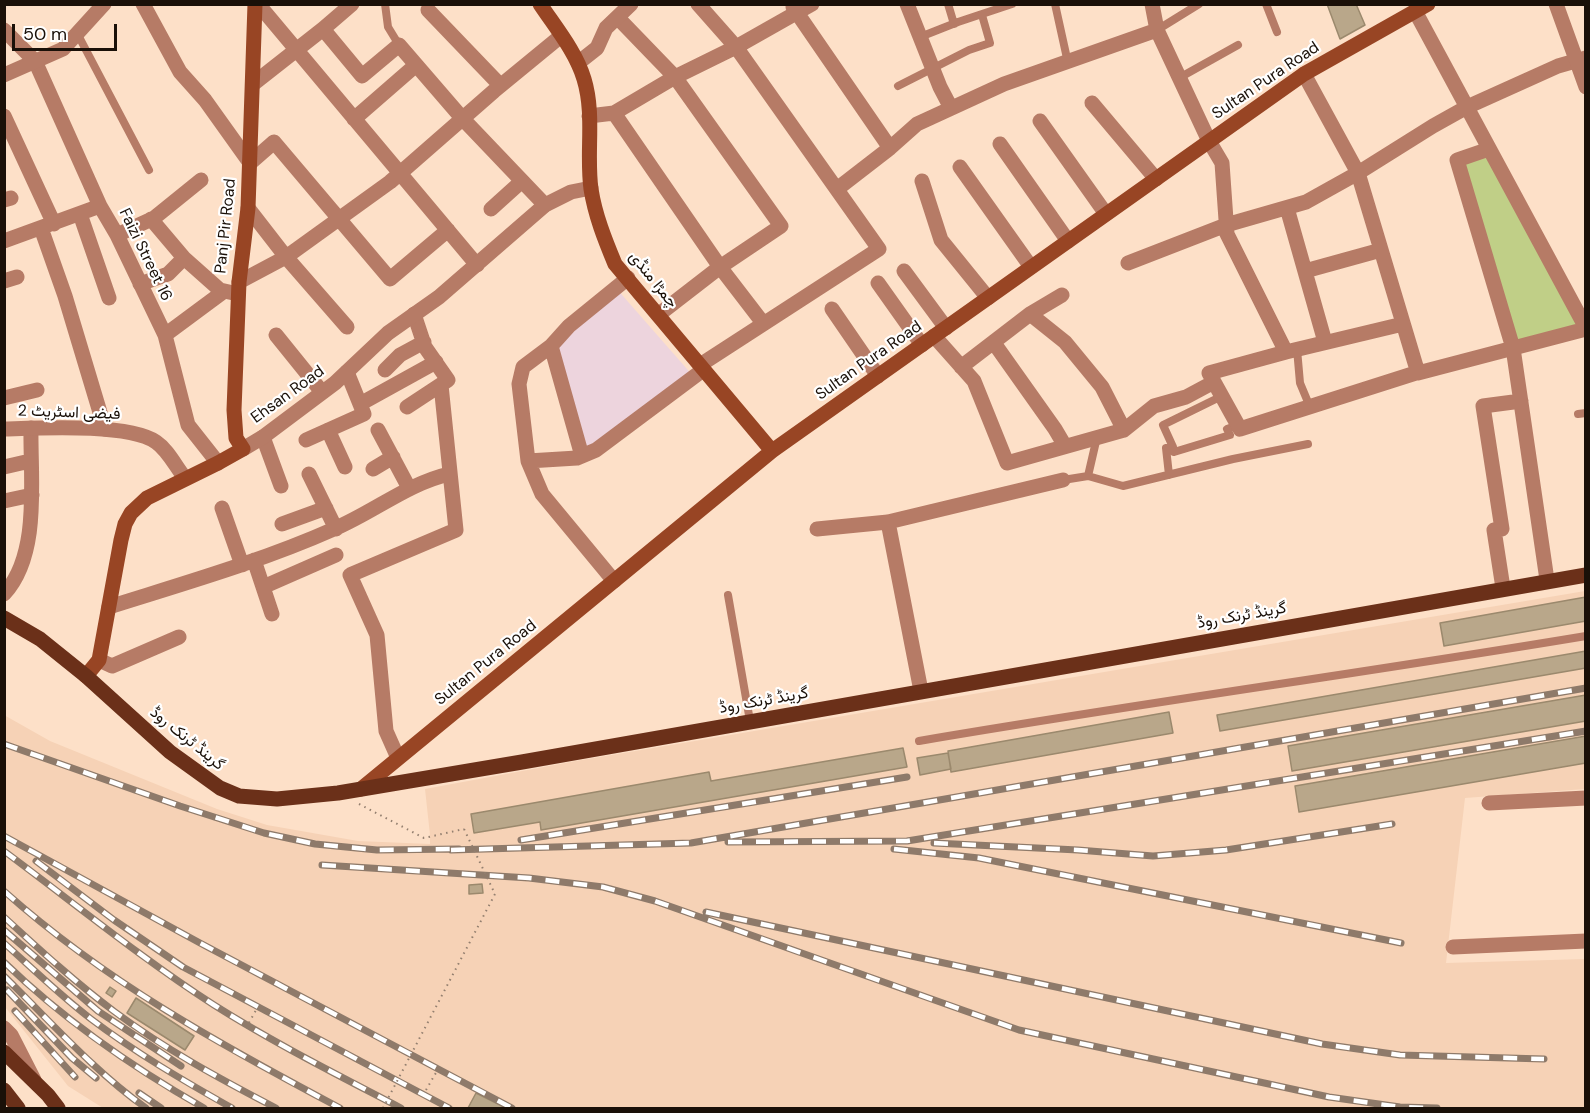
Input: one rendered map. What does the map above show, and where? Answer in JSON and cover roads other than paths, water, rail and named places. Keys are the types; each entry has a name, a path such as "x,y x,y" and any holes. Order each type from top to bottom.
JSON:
{"main road":[{"name":"چمڑا منڈی","path":"540,4 578,63 585,81 589,116 591,188 603,236 615,264 772,451"},
{"name":"Panj Pir Road","path":"243,449 236,438 234,428 233,289 248,208 253,84 261,6"},
{"name":"Sultan Pura Road","path":"361,789 772,451 1304,74 1422,8"},
{"name":"Ehsan Road","path":"86,676 99,660 120,540 131,513 147,498 243,449"},
{"name":"گرینڈ ٹرنک روڈ","path":"4,618 40,639 86,676 170,752 220,788 238,796 277,799 338,793 1586,575"},
{"path":"4,1052 58,1108"},
{"path":"5,1091 18,1108"}],"street":[{"path":"143,4 180,72 205,100 250,163 274,142 390,279 448,230"},
{"path":"253,84 324,29 352,4"},
{"path":"578,63 597,48 606,28 631,4"},
{"path":"528,461 577,458 596,450 701,367 763,323 879,249 736,47 698,4"},
{"path":"906,4 932,69 951,108"},
{"path":"1152,4 1157,30 1209,141 1222,163 1227,234 1292,350"},
{"path":"1556,4 1580,59 1586,87"},
{"path":"4,75 63,49 102,5"},
{"path":"261,6 477,265"},
{"path":"589,116 614,113 675,77 736,47 801,7 890,148"},
{"path":"1403,324 1292,350 1209,373 1240,429 1422,371 1586,328 1467,107 1422,8"},
{"path":"428,10 500,85"},
{"path":"618,18 675,77 781,225 720,267 658,315"},
{"path":"324,29 362,76 399,45 462,118 545,205"},
{"path":"4,30 35,61"},
{"path":"837,189 917,124 1004,84 1157,30"},
{"path":"165,335 233,289 286,257 400,174 500,85 561,36"},
{"path":"1128,263 1226,225 1306,202 1467,107 1558,66 1580,59"},
{"name":"Faizi Street 16","path":"35,61 100,206 117,235 165,335 188,425 218,463"},
{"path":"354,119 416,65"},
{"path":"1304,74 1358,173 1418,373 1422,371"},
{"path":"1092,103 1156,179"},
{"path":"614,113 720,267 763,323"},
{"path":"4,116 48,226 65,296 105,429"},
{"path":"1040,121 1106,214"},
{"path":"1000,144 1068,241"},
{"path":"1489,149 1457,160 1513,348 1547,580"},
{"path":"960,166 1031,267"},
{"path":"117,235 151,219 201,180"},
{"path":"491,209 522,181"},
{"path":"922,181 941,240 988,298"},
{"name":"Ehsan Road","path":"243,449 263,437 347,372 388,333 439,297 545,205 571,192 591,188"},
{"path":"4,241 100,206"},
{"path":"248,208 286,257 347,327"},
{"path":"1287,208 1325,342"},
{"path":"80,214 109,298"},
{"path":"151,219 184,258 233,289"},
{"path":"1305,271 1381,250"},
{"path":"140,284 168,273 184,258"},
{"path":"904,271 934,336"},
{"path":"614,581 542,494 528,461 519,384 523,367 551,346 569,326 628,278"},
{"path":"878,283 934,336 974,381 1007,463 1124,430 1154,406 1218,389"},
{"path":"961,367 1029,314 1062,295"},
{"path":"832,309 878,376"},
{"path":"407,406 448,380 424,342 414,314"},
{"path":"1029,314 1065,342 1080,360 1102,387 1124,430"},
{"path":"276,334 322,392"},
{"path":"385,370 400,355 424,342"},
{"path":"994,343 1065,446"},
{"path":"551,346 582,456"},
{"path":"360,404 436,362"},
{"path":"306,440 364,414 347,372"},
{"path":"398,758 386,731 377,635 350,575 456,530 441,385"},
{"path":"4,398 38,390"},
{"path":"1503,588 1494,530 1502,529 1482,406 1521,401"},
{"name":"فیضی اسٹریٹ 2","path":"5,428 105,429 143,437 155,442 185,478"},
{"path":"4,594 20,571 28,532 32,495 31,428"},
{"path":"328,430 345,467"},
{"path":"378,430 409,488"},
{"path":"263,437 281,486"},
{"path":"373,469 393,457"},
{"path":"4,467 30,461"},
{"path":"309,474 336,529"},
{"path":"109,608 248,562 336,529 409,488 449,474"},
{"path":"817,529 888,522 1063,480"},
{"path":"4,501 32,495"},
{"path":"222,508 263,587 272,614"},
{"path":"282,524 326,508"},
{"path":"888,522 921,691"},
{"path":"263,587 336,555"},
{"path":"99,660 112,666 179,637"},
{"path":"1489,803 1586,798"},
{"path":"1453,947 1586,941"},
{"path":"4,1028 36,1083"}],"lane":[{"path":"385,4 388,27 399,45"},
{"path":"948,4 954,24"},
{"path":"920,37 1012,4"},
{"path":"1054,4 1068,63"},
{"path":"1157,30 1199,4"},
{"path":"1266,4 1277,32"},
{"path":"898,86 969,50 990,43 982,15"},
{"path":"77,33 149,170"},
{"path":"1179,78 1238,45"},
{"path":"1292,350 1300,383 1310,407"},
{"path":"1218,389 1163,425 1174,452 1230,435 1227,429 1238,425"},
{"path":"1088,476 1097,437"},
{"path":"1063,480 1088,476 1123,486 1308,444"},
{"path":"1169,475 1166,448 1173,447"},
{"path":"728,595 750,722"},
{"path":"919,741 1586,636"}],"railway":[{"path":"451,850 691,843 1586,688"},
{"path":"728,842 907,841 1586,731"},
{"path":"4,744 264,833 315,844 377,850 459,849"},
{"path":"521,840 907,777"},
{"path":"934,843 1153,856 1226,850 1392,824"},
{"path":"4,836 200,943 512,1108"},
{"path":"894,849 979,858 1401,943"},
{"path":"4,851 134,949 214,1005 283,1046 401,1108"},
{"path":"36,861 114,920 183,967 449,1108"},
{"path":"322,865 529,878 603,887 655,901 1019,1030 1329,1097 1400,1107 1437,1108"},
{"path":"4,891 43,924 124,983 208,1036 340,1108"},
{"path":"706,912 1322,1044 1400,1055 1544,1059"},
{"path":"4,917 72,978 134,1026 193,1063 276,1108"},
{"path":"4,930 98,1011 181,1066"},
{"path":"4,943 91,1019 160,1066 232,1108"},
{"path":"4,962 50,1004 75,1023 125,1059 204,1108"},
{"path":"4,976 90,1062 146,1108"},
{"path":"7,990 72,1058 96,1078"},
{"path":"15,1011 75,1077"},
{"path":"139,1093 161,1108"}]}
